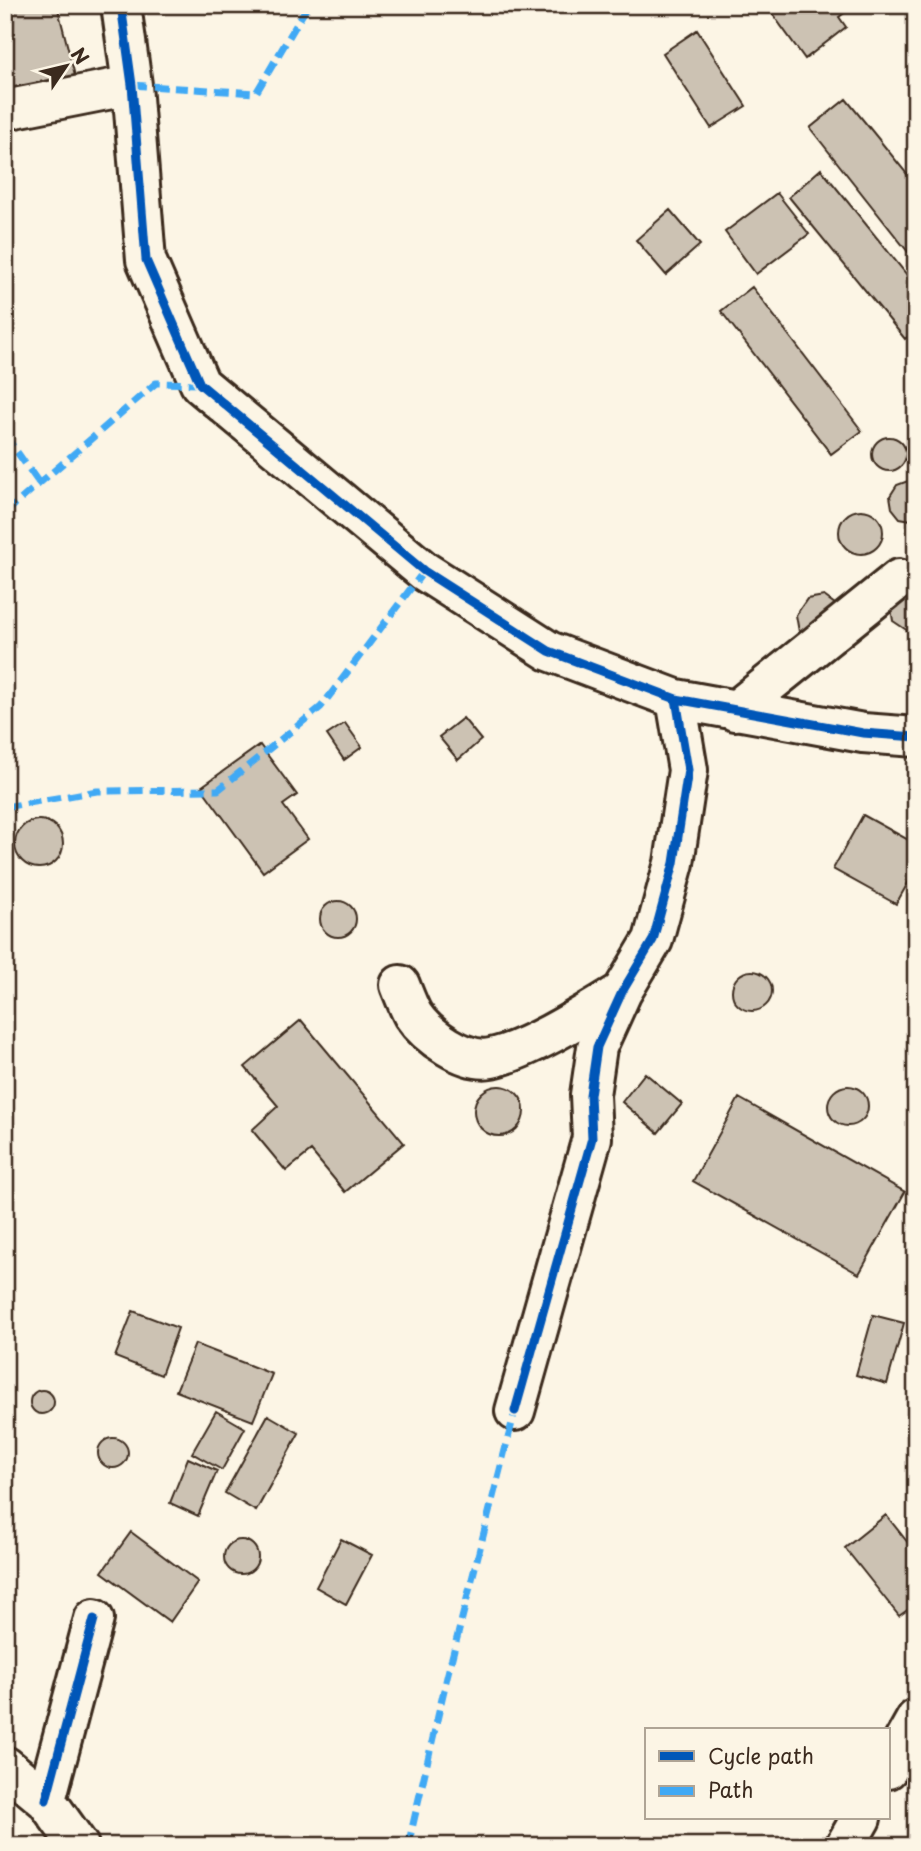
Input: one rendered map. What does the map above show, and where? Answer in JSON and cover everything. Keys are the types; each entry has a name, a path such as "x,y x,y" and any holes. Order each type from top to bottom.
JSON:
{"street":[{"path":"121,5 132,85 146,260 200,384 424,571 549,650 676,699 863,733 916,737"},
{"path":"5,110 132,85"},
{"path":"735,711 899,579"},
{"path":"515,1411 592,1138 590,1095 597,1047 622,992 653,940 674,863 688,770 676,699"},
{"path":"400,985 414,1015 440,1040 465,1055 490,1059 576,1020 622,992"},
{"path":"46,1800 94,1619"},
{"path":"890,1765 916,1719"},
{"path":"5,1766 46,1800 79,1846"},
{"path":"845,1846 860,1820"}],"building":[{"path":"5,5 57,5 75,76 5,94"},
{"path":"766,5 855,5 839,17 846,27 805,59"},
{"path":"697,30 746,106 711,128 663,53"},
{"path":"846,99 916,185 916,262 810,128"},
{"path":"821,169 916,286 916,330 905,339 789,197"},
{"path":"777,193 809,234 756,274 725,232"},
{"path":"670,210 700,245 666,275 636,240"},
{"path":"752,287 862,431 831,454 721,311"},
{"path":"889,437 901,442 906,454 901,466 889,471 877,466 872,454 877,442"},
{"path":"908,481 916,483 916,518 911,520 900,518 892,508 890,496 897,485"},
{"path":"861,510 877,516 883,532 877,548 861,554 845,548 839,532 845,516"},
{"path":"916,586 916,630 908,631 893,621 890,602"},
{"path":"824,596 839,607 813,643 799,632 796,615 807,599"},
{"path":"463,718 481,740 458,760 439,737"},
{"path":"345,723 362,747 344,760 327,735"},
{"path":"260,745 297,795 283,805 308,839 263,872 201,787"},
{"path":"863,815 916,844 916,869 896,904 833,869"},
{"path":"39,820 56,827 63,844 56,861 39,868 22,861 15,844 22,827"},
{"path":"338,901 351,906 356,919 351,932 338,937 325,932 320,919 325,906"},
{"path":"752,971 766,977 772,991 766,1005 752,1011 738,1005 732,991 738,977"},
{"path":"301,1020 404,1143 345,1192 311,1151 286,1171 252,1130 278,1106 245,1067"},
{"path":"645,1073 682,1104 658,1133 622,1102"},
{"path":"499,1086 517,1093 524,1111 517,1129 499,1136 481,1129 474,1111 481,1093"},
{"path":"848,1086 856,1087 862,1092 867,1098 867,1114 862,1120 856,1125 848,1126 840,1125 834,1120 829,1114 828,1106 829,1098 834,1092 840,1087"},
{"path":"739,1098 905,1192 859,1274 693,1181"},
{"path":"133,1311 178,1328 161,1375 115,1357"},
{"path":"873,1315 904,1323 887,1384 856,1375"},
{"path":"195,1344 272,1374 253,1421 176,1391"},
{"path":"42,1390 53,1397 54,1402 47,1413 42,1414 31,1407 30,1402 37,1391"},
{"path":"216,1411 245,1428 222,1470 192,1453"},
{"path":"268,1415 299,1433 256,1511 225,1493"},
{"path":"113,1438 119,1439 127,1447 127,1459 119,1467 113,1468 107,1467 99,1459 98,1453 99,1447 107,1439"},
{"path":"188,1458 217,1471 198,1516 170,1503"},
{"path":"886,1515 916,1553 916,1604 899,1616 845,1548"},
{"path":"131,1532 198,1582 170,1622 102,1572"},
{"path":"341,1539 372,1555 346,1604 316,1587"},
{"path":"241,1540 253,1545 258,1557 253,1569 241,1574 229,1569 224,1557 229,1545"},
{"path":"916,1782 916,1814 910,1806 909,1793"},
{"path":"5,1822 12,1832 5,1836"}],"marked path":[{"path":"132,85 256,93 308,5"},
{"path":"5,513 156,383 200,384"},
{"path":"5,435 39,483"},
{"path":"5,807 97,791 218,790 321,707 424,571"},
{"path":"408,1846 447,1677 515,1411"}],"cycle path":[{"path":"121,5 132,85 146,260 200,384 424,571 549,651 676,699 863,733 916,737"},
{"path":"515,1411 592,1138 590,1095 597,1047 622,992 653,940 674,863 688,770 676,699"},
{"path":"46,1800 94,1619"}]}
